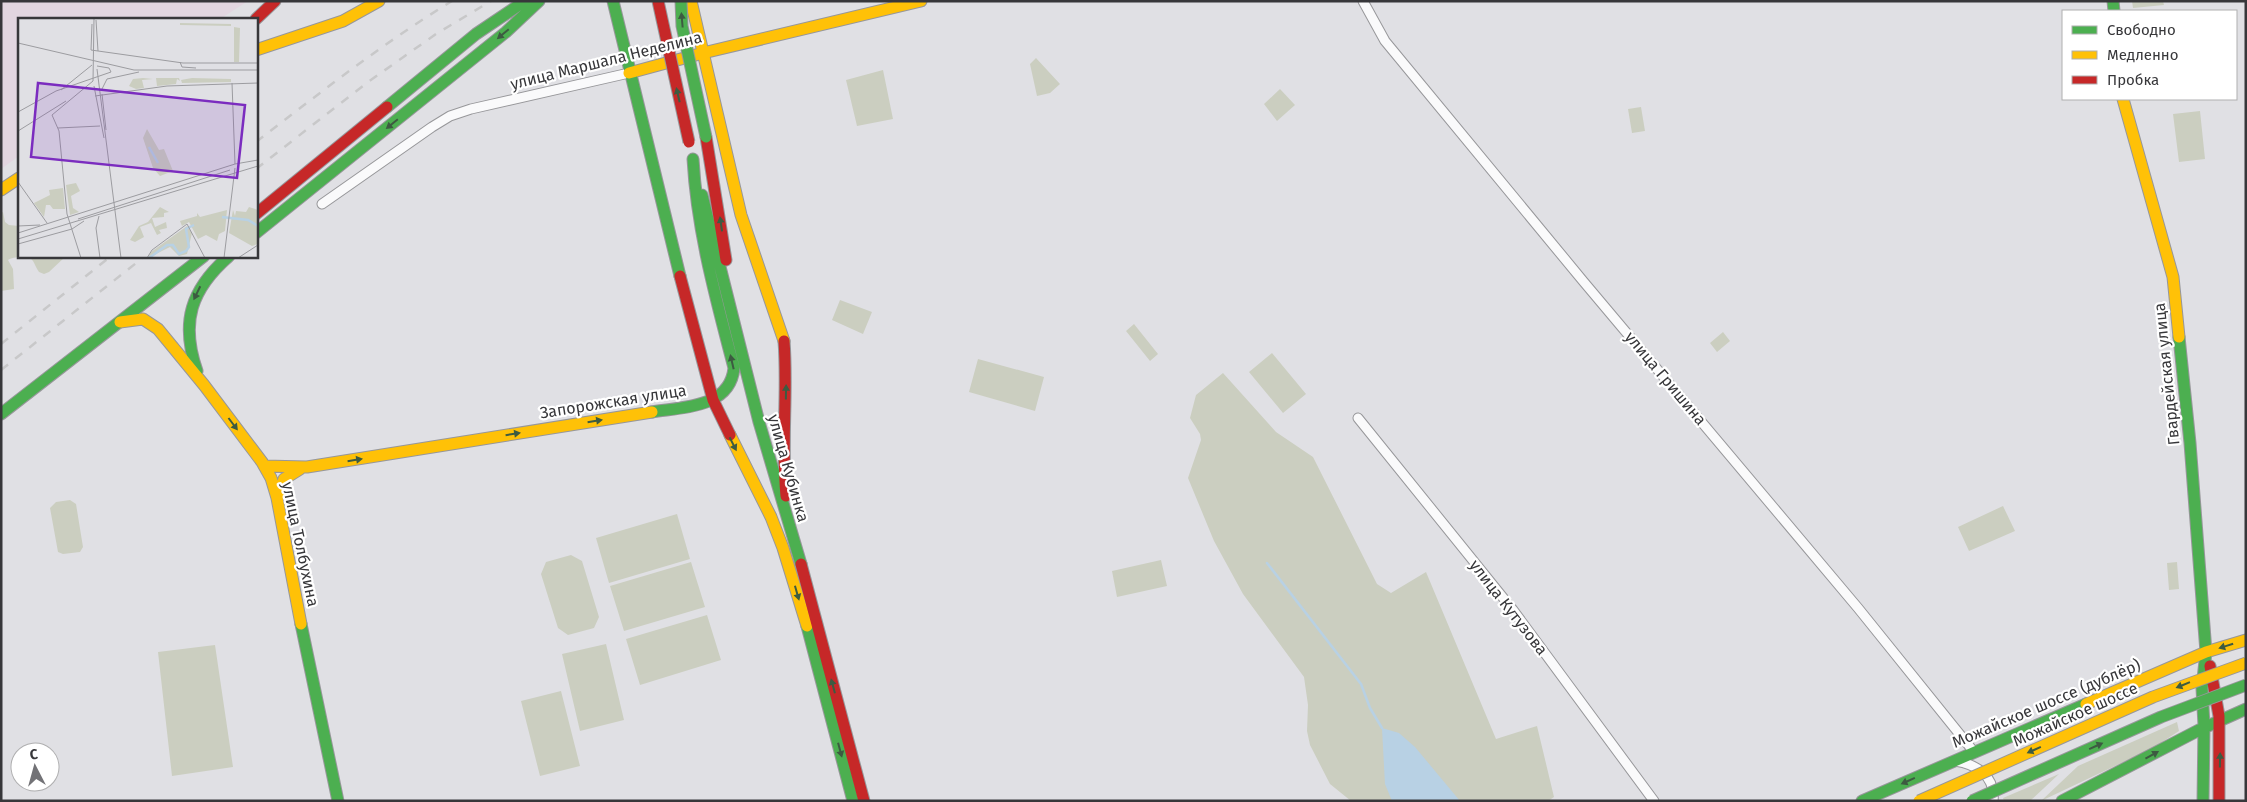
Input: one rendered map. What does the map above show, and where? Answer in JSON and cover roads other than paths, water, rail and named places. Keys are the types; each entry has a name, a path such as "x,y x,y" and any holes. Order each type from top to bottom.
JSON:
{"street":[{"path":"257,18 276,1"},
{"path":"258,49 344,21 379,1"},
{"path":"258,212 476,34 525,1"},
{"path":"258,231 506,32 538,1"},
{"path":"612,1 664,217 713,400 771,517 783,548 805,620 853,801"},
{"name":"улица Кубинка","path":"658,1 693,159 759,422 795,545 864,801"},
{"path":"681,1 682,26 718,202 734,324"},
{"path":"691,1 741,215 784,340 786,357 784,474 795,545"},
{"name":"улица Маршала Неделина","path":"322,204 450,116 471,109 629,73 703,53 922,1"},
{"name":"улица Гришина","path":"1363,1 1385,41 1577,274 1858,608 1974,752"},
{"name":"Гвардейская улица","path":"2123,100 2173,277 2190,452 2206,652"},
{"name":"Запорожская улица","path":"264,466 307,467 673,409 713,400 726,393 734,376 734,368 698,218 693,182 693,159"},
{"path":"1,190 18,179"},
{"path":"1,414 201,258"},
{"path":"204,385 196,369 189,342 190,310 205,279 227,258"},
{"name":"улица Толбухина","path":"161,290 151,307 153,319 158,329 204,385 264,466 271,478 278,498 297,605 338,801"},
{"name":"улица Толбухина","path":"120,322 143,319 158,329"},
{"name":"улица Кутузова","path":"1358,418 1514,610 1654,801"},
{"path":"278,498 279,488 283,480 295,470 307,467"},
{"name":"Можайское шоссе (дублёр)","path":"1862,801 2206,652 2246,640"},
{"path":"2206,652 2217,687 2220,719 2219,801"},
{"path":"2203,801 2204,726 2202,688 2206,652"},
{"name":"Можайское шоссе","path":"1919,801 2153,697 2246,663"},
{"path":"1972,801 2161,717 2246,685"},
{"path":"2062,801 2112,777 2204,726 2246,709"},
{"path":"1952,761 1970,764 1983,771 1992,787 1993,801"}],"water":[{"path":"1382,728 1399,733 1415,747 1460,801 1392,801 1385,784"}],"waterway":[{"path":"1267,563 1361,684 1370,708 1382,728"}],"railway":[{"path":"258,140 377,51 452,1"},
{"path":"258,167 368,82 436,34 491,1"},
{"path":"1,344 108,258"},
{"path":"1,370 142,258"}]}
